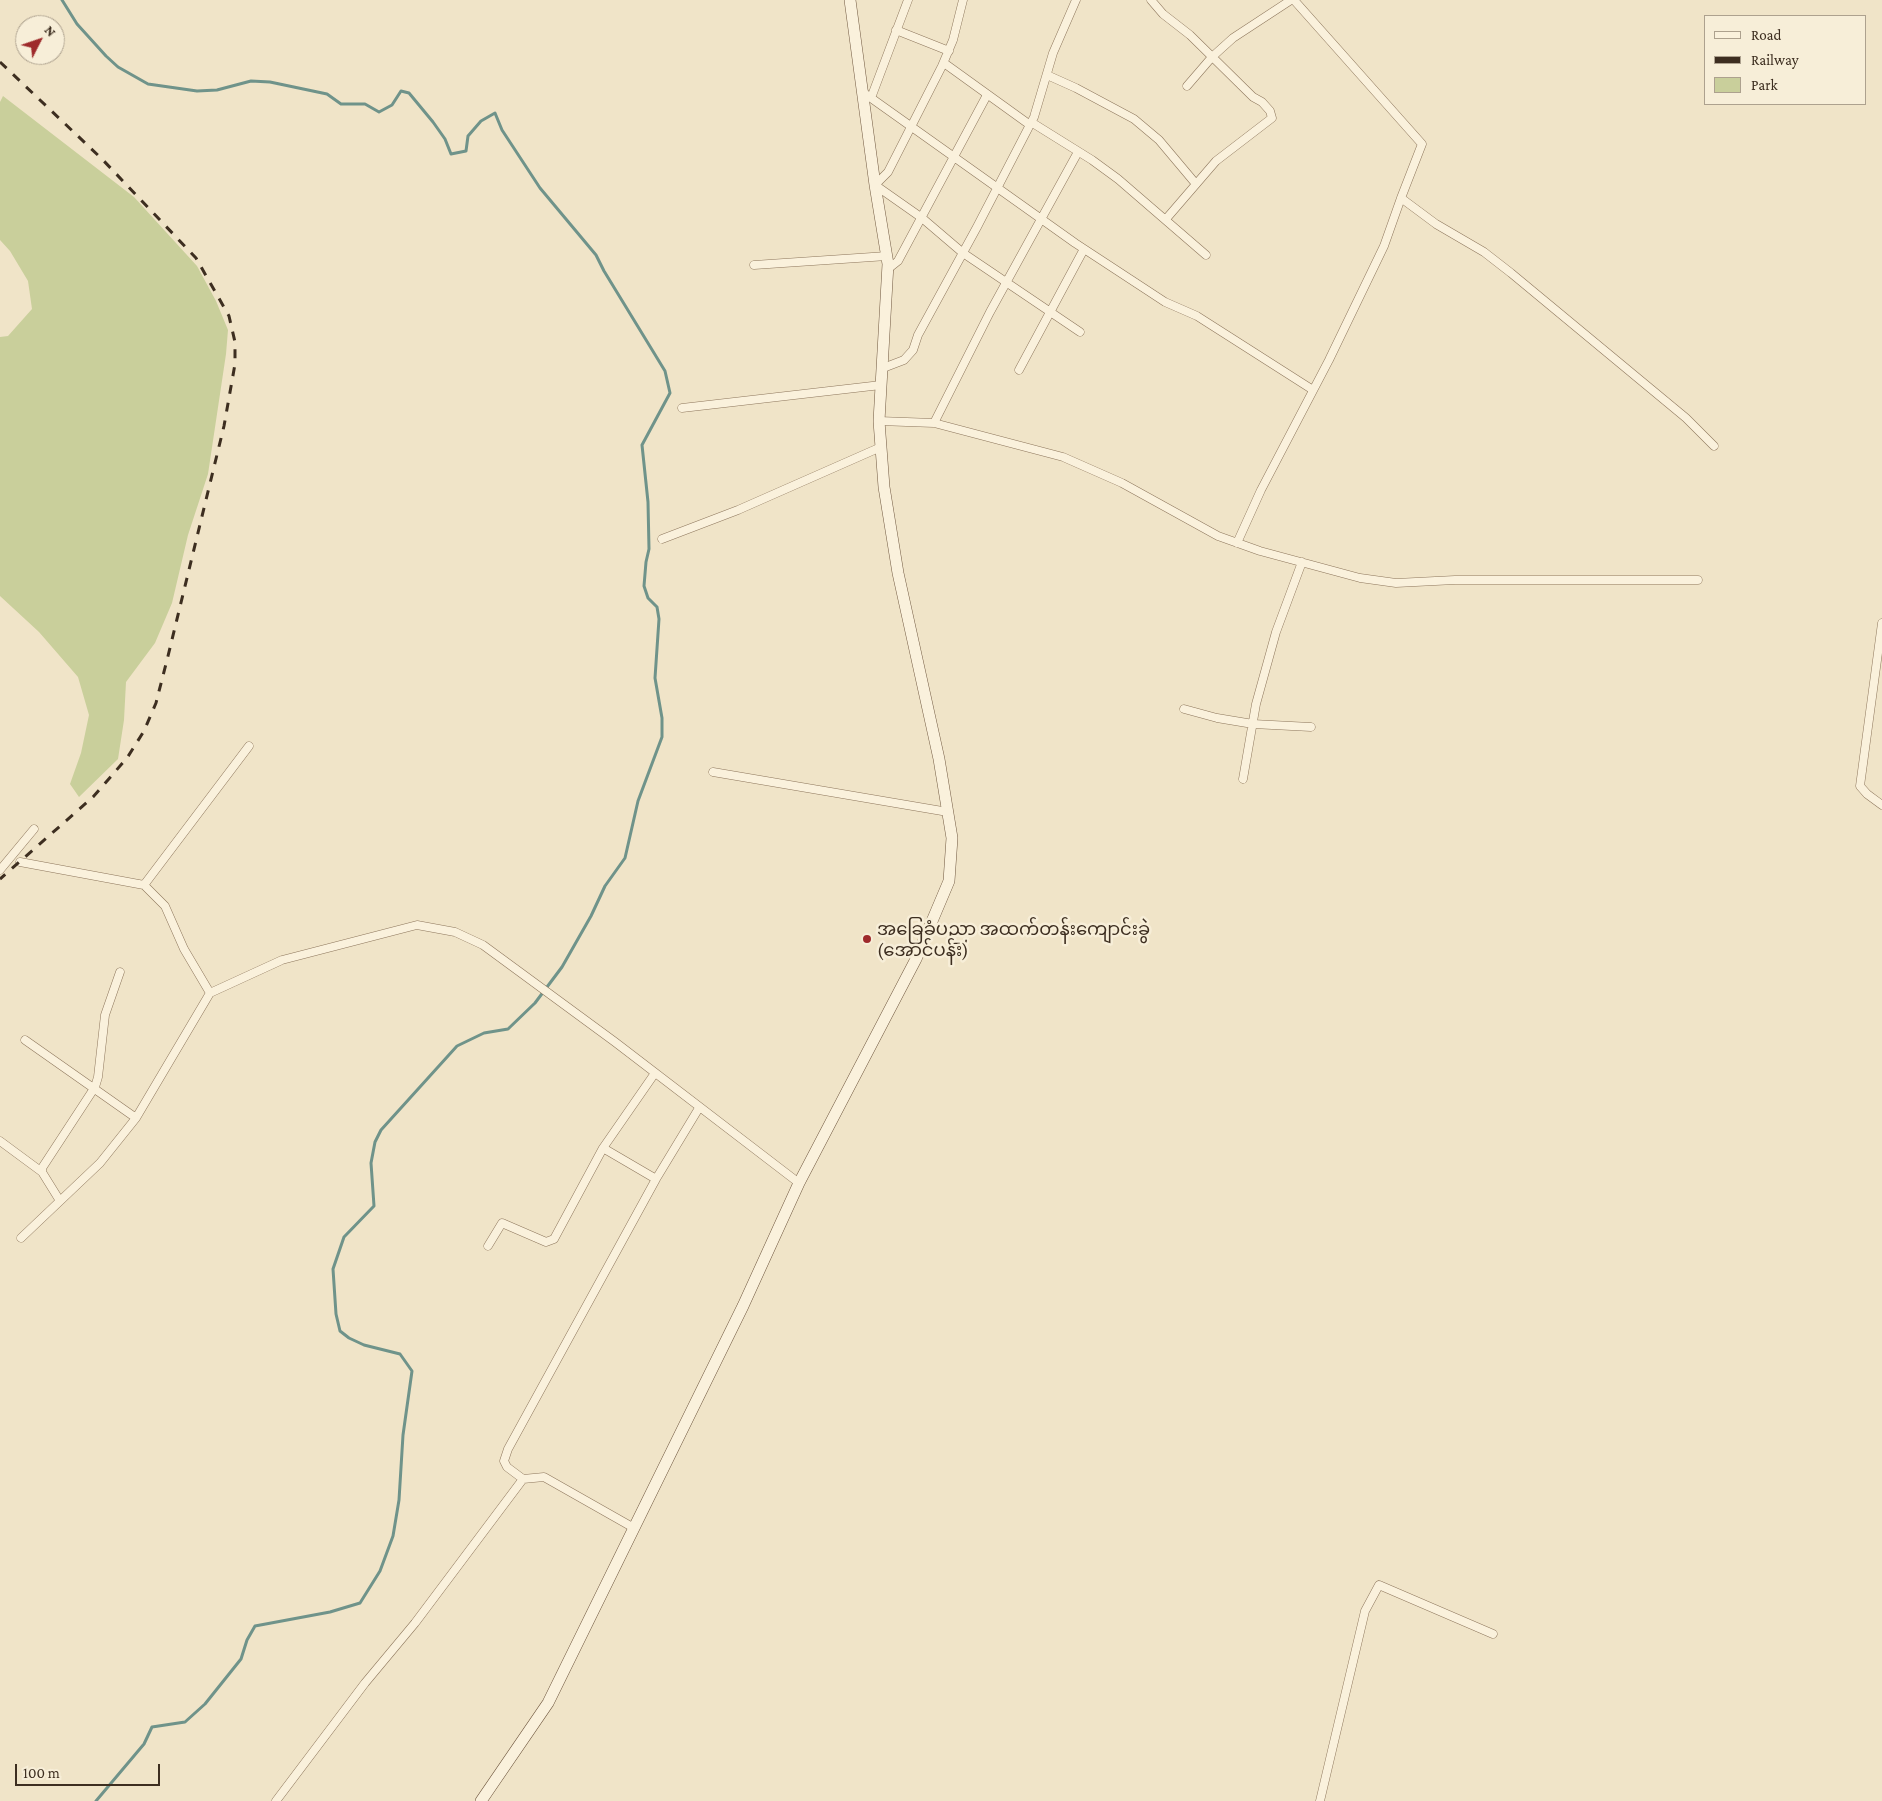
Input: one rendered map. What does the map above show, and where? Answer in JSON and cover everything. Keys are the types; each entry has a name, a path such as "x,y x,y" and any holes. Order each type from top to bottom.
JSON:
{"main road":[{"path":"481,1801 548,1703 743,1306 799,1183 916,959 943,900 952,864 952,838 939,759 898,572 884,487 879,421 888,269 875,185 867,95 850,0"}],"street":[{"path":"908,0 867,95 912,126 996,190 1084,249 1166,302 1197,316 1312,390"},
{"path":"963,0 944,63 888,172 875,185 922,218 963,253 1080,332"},
{"path":"882,368 904,360 912,350 918,335 1030,124 1053,53 1076,0"},
{"path":"1151,0 1163,14 1190,35 1253,97 1262,102 1270,111 1272,118 1216,160 1166,219"},
{"path":"1187,86 1212,57 1233,38 1292,0 1422,144 1384,246 1261,490 1237,543"},
{"path":"896,30 949,51"},
{"path":"944,63 1030,124 1078,152 1118,179 1206,255"},
{"path":"1046,76 1076,88 1134,119 1159,140 1196,184"},
{"path":"888,269 898,262 987,95"},
{"path":"934,423 959,371 1078,152"},
{"path":"1402,198 1436,224 1484,252 1511,272 1686,418 1714,446"},
{"path":"1018,370 1084,249"},
{"path":"754,265 887,256"},
{"path":"682,408 881,385"},
{"path":"879,421 934,423 1063,457 1122,483 1218,536 1360,578 1396,583 1455,580 1698,580"},
{"path":"662,539 738,510 881,446"},
{"path":"1243,779 1252,724 1276,632 1302,562"},
{"path":"1882,622 1860,786 1882,805"},
{"path":"1184,709 1217,718 1252,724 1311,727"},
{"path":"144,885 249,746"},
{"path":"713,772 948,812"},
{"path":"0,870 34,828"},
{"path":"20,862 144,885 165,906 184,949 210,993"},
{"path":"20,1238 100,1163 136,1118 210,993 282,960 417,925 455,932 483,945 799,1183"},
{"path":"42,1172 42,1168 98,1078 105,1015 120,972"},
{"path":"25,1040 136,1118"},
{"path":"488,1246 502,1223 546,1242 554,1239 603,1148 655,1073"},
{"path":"634,1528 544,1477 524,1479 507,1467 504,1461 508,1449 656,1179 699,1108"},
{"path":"0,1141 42,1172 60,1201"},
{"path":"603,1148 656,1179"},
{"path":"276,1801 365,1682 415,1623 524,1479"},
{"path":"1320,1801 1365,1611 1379,1585 1493,1634"}],"green space":[{"path":"3,96 134,197 197,266 216,301 228,330 208,474 188,535 172,603 155,643 126,682 124,720 118,759 79,797 70,784 81,753 89,715 78,677 39,632 0,596 0,337 8,336 32,309 28,281 10,251 0,240 0,102"}],"waterway":[{"path":"62,0 77,24 106,56 118,67 148,84 197,91 217,90 251,81 270,82 327,94 341,104 365,104 379,112 392,105 401,91 409,93 433,122 445,139 451,154 466,151 468,136 481,121 495,113 502,130 540,188 596,255 665,371 670,393 642,445 648,502 649,549 644,586 648,598 657,607 659,619 655,678 662,718 662,737 638,801 625,858 605,886 591,916 562,967 535,1003 508,1029 484,1033 457,1046 381,1130 375,1142 371,1163 374,1206 344,1237 333,1269 336,1314 340,1331 349,1338 364,1345 400,1354 412,1371 403,1435 399,1500 393,1536 380,1571 360,1603 330,1612 255,1626 247,1640 241,1659 205,1704 185,1722 152,1727 144,1744 96,1801"}],"railway":[{"path":"0,62 102,159 196,258 229,316 235,342 235,364 224,426 156,703 144,731 127,758 93,797 0,879"}],"place":[{"name":"အခြေခံပညာ အထက်တန်းကျောင်းခွဲ (အောင်ပန်း)","path":"867,939"}]}
